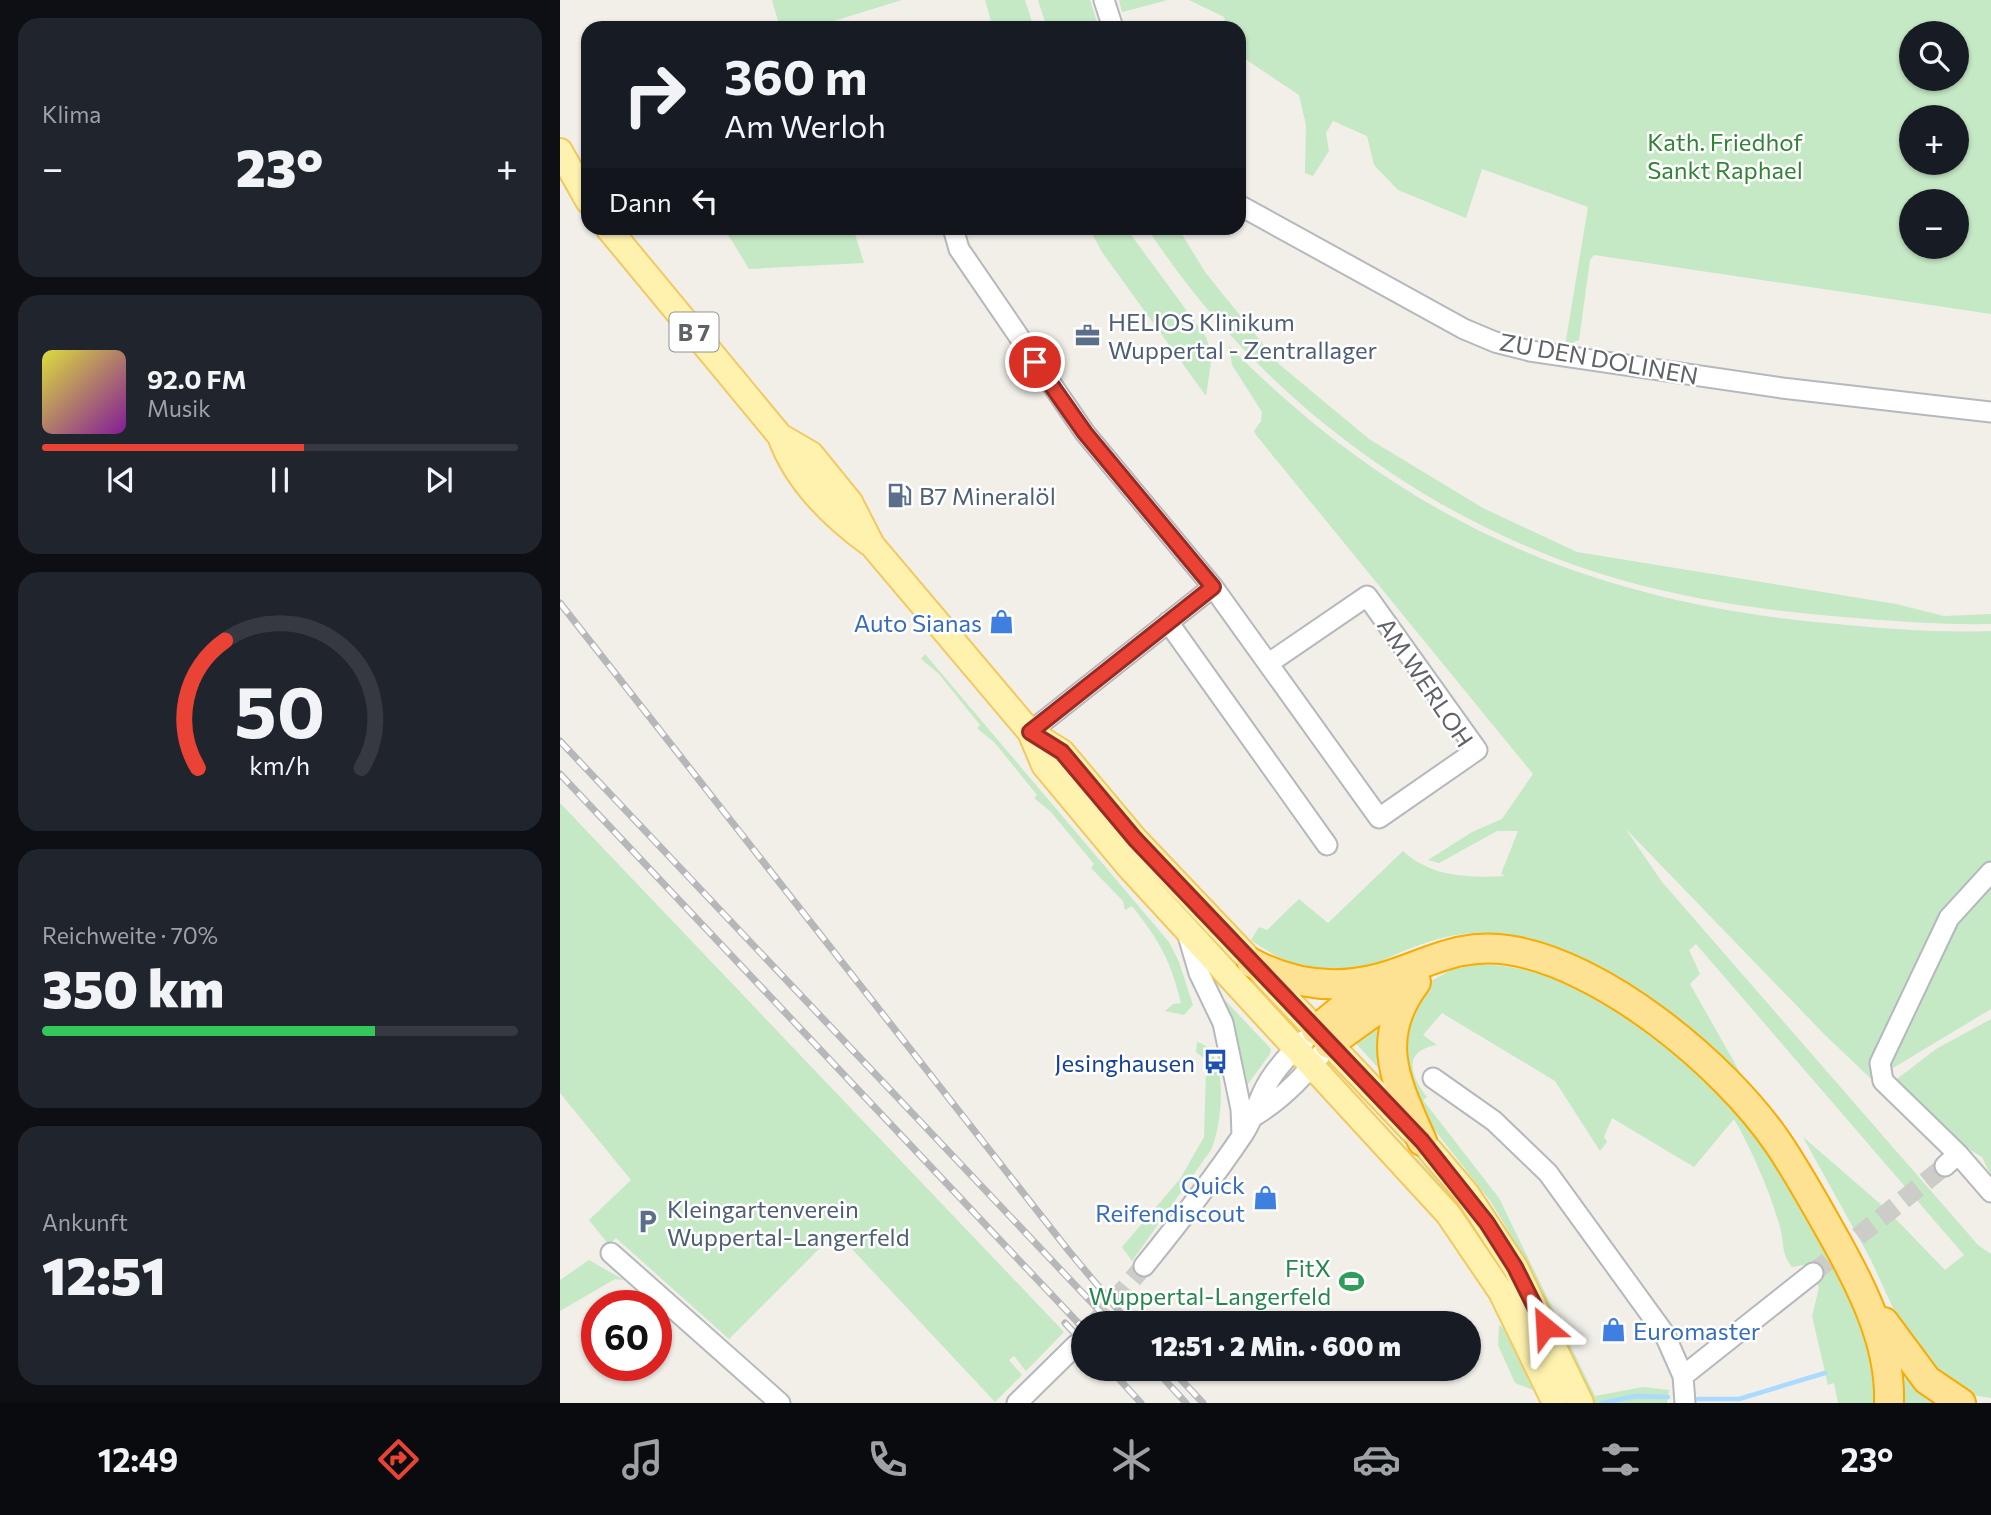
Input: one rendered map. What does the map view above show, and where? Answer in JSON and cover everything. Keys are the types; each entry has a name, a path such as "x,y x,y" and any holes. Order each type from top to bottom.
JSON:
{"highway":[{"path":"1252,964 1292,980 1322,986 1380,978 1450,952 1507,950 1541,958 1615,992 1682,1042 1742,1101 1777,1142 1855,1277 1908,1358 1934,1387 1961,1403"},
{"path":"1314,1047 1416,982 1450,952"},
{"path":"1314,1047 1380,978"},
{"path":"1416,982 1404,998 1390,1047 1395,1082 1422,1141"},
{"path":"1855,1277 1886,1357 1889,1403"}],"main road":[{"path":"560,151 581,188"},
{"name":"B 7","path":"614,235 780,436 811,454 850,502 872,545 1030,732 1044,765 1185,928 1314,1047"},
{"name":"B 7","path":"1030,732 1062,752 1135,839 1252,964 1314,1047"},
{"path":"1314,1047 1422,1141 1466,1194 1515,1267 1581,1403"},
{"path":"1314,1047 1472,1246 1516,1318 1555,1403"}],"street":[{"path":"1104,0 1111,21"},
{"name":"ZU DEN DOLINEN","path":"1246,209 1464,329 1495,342 1530,351 1782,388 1991,412"},
{"name":"AM WERLOH","path":"955,235 959,249 1085,433 1213,587 1379,818 1476,750 1367,596 1269,663"},
{"path":"1030,732 1213,587"},
{"path":"1168,622 1327,845"},
{"path":"1991,872 1949,918 1880,1063 1883,1081 1951,1160 1991,1192"},
{"path":"1185,928 1199,973 1223,1023 1241,1109 1242,1135"},
{"path":"1144,1266 1188,1212 1242,1135 1255,1115 1263,1092 1314,1047"},
{"path":"1433,1078 1494,1121 1548,1173 1664,1333 1683,1376 1685,1403"},
{"path":"611,1253 780,1403"},
{"path":"1683,1376 1813,1273"},
{"path":"1017,1403 1071,1350"}],"green space":[{"path":"772,0 902,0 834,21 778,21"},
{"path":"985,0 1025,0 1032,21 991,21"},
{"path":"1038,0 1090,0 1097,21 1045,21"},
{"path":"1119,0 1168,0 1122,12"},
{"name":"Kath. Friedhof Sankt Raphael","path":"1189,0 1991,0 1991,314 1594,255 1590,260 1579,340 1565,346 1588,207 1482,169 1466,218 1398,190 1374,165 1367,136 1333,121 1326,133 1329,151 1313,176 1305,173 1306,125 1299,95 1246,60 1246,21 1225,21 1224,17"},
{"path":"728,235 855,235 864,263 749,269"},
{"path":"1093,235 1131,235 1206,337 1212,356 1206,396 1102,252"},
{"path":"1152,235 1182,235 1205,272 1280,365 1369,439 1483,508 1577,552 1896,604 1944,616 1991,614 1991,624 1843,617 1718,602 1625,581 1528,547 1463,516 1401,479 1342,438 1286,391 1235,341 1189,286"},
{"path":"1229,346 1295,408 1363,461 1433,506 1506,544 1583,573 1663,597 1747,613 1895,629 1991,631 1991,865 1873,1064 1888,1095 1826,1036 1625,828 1662,882 1978,1245 1991,1254 1991,1398 1965,1394 1948,1384 1905,1334 1871,1260 1803,1137 1885,1208 1945,1270 1964,1255 1696,944 1689,950 1700,974 1690,984 1755,1099 1668,1017 1636,992 1567,952 1530,939 1490,933 1450,936 1412,947 1355,973 1333,977 1309,971 1251,940 1259,927 1267,930 1299,899 1328,923 1403,851 1414,860 1438,871 1477,877 1505,876 1501,874 1518,831 1497,831 1439,863 1428,860 1472,832 1502,819 1533,774 1256,435 1254,431 1261,421 1262,412 1232,365"},
{"path":"925,654 1169,942 1179,962 1193,1005 1184,1015 1165,1011 1173,1004 1181,1003 1163,951 1150,930 1132,906 1125,910 1123,901 1091,868 1094,864 1051,812 1034,798 1037,795 995,743 977,728 980,725 938,673 921,659"},
{"path":"560,803 1064,1332 1026,1371 1014,1356 1009,1360 1022,1375 995,1402 836,1232 729,1339 616,1238 609,1245 589,1220 631,1180 560,1093"},
{"path":"1991,879 1991,1009 1888,1071 1889,1053 1952,922"},
{"path":"1474,964 1516,968 1555,979 1593,995 1664,1040 1726,1097 1766,1144 1790,1179 1872,1336 1877,1352 1879,1403 1838,1403 1834,1383 1828,1385 1812,1316 1819,1288 1809,1264 1792,1267 1786,1258 1781,1231 1767,1188 1734,1119 1694,1167 1612,1118 1604,1137 1607,1142 1600,1151 1555,1081 1442,1013 1423,1035 1437,1045 1418,1053 1412,1066 1427,1097 1423,1100 1499,1198 1595,1396 1643,1387 1669,1390 1667,1403 1592,1403 1511,1235 1491,1202 1419,1110 1398,1059 1416,996 1431,981 1451,970"},
{"path":"1223,998 1271,1049 1245,1088"},
{"path":"1387,1011 1384,1074 1350,1037"},
{"path":"1991,1019 1991,1176 1982,1157 1960,1144 1893,1082 1936,1049"},
{"path":"1197,1042 1208,1048 1215,1059 1219,1074 1220,1108 1215,1139 1211,1150 1132,1261 1122,1247 1180,1179 1204,1137 1206,1069 1205,1059 1196,1052"},
{"path":"1334,1073 1435,1177 1474,1224 1500,1261 1573,1403 1564,1403 1541,1352"},
{"path":"589,1260 624,1280 615,1279 596,1290 581,1290 581,1299 560,1311 560,1280"},
{"path":"1499,1325 1503,1328 1533,1390 1515,1383 1498,1345"},
{"path":"1891,1347 1943,1403 1895,1403"}],"waterway":[{"path":"1698,1399 1739,1399 1825,1373"},
{"path":"1602,1403 1636,1396 1668,1397"}],"tunnel":[{"path":"1813,1273 1945,1166"},
{"path":"1105,1311 1144,1266"}],"railway":[{"path":"560,603 1068,1250 1119,1311"},
{"path":"560,741 1100,1311"},
{"path":"560,774 1071,1315"},
{"path":"1065,1323 1071,1329"},
{"path":"1121,1381 1141,1403"},
{"path":"1166,1381 1186,1403"},
{"path":"1182,1381 1203,1403"}],"place":[{"name":"HELIOS Klinikum Wuppertal - Zentrallager","path":"1088,335"},
{"name":"B7 Mineralöl","path":"899,495"},
{"name":"Auto Sianas","path":"1002,622"},
{"name":"Jesinghausen","path":"1215,1062"},
{"name":"Quick Reifendiscout","path":"1265,1198"},
{"name":"Kleingartenverein Wuppertal-Langerfeld","path":"647,1222"},
{"name":"FitX Wuppertal-Langerfeld","path":"1351,1281"},
{"name":"Euromaster","path":"1613,1330"}],"route":[{"path":"1035,362 1085,433 1213,587 1030,732 1062,752 1135,839 1422,1141 1487,1223 1515,1267 1545,1327"}]}
